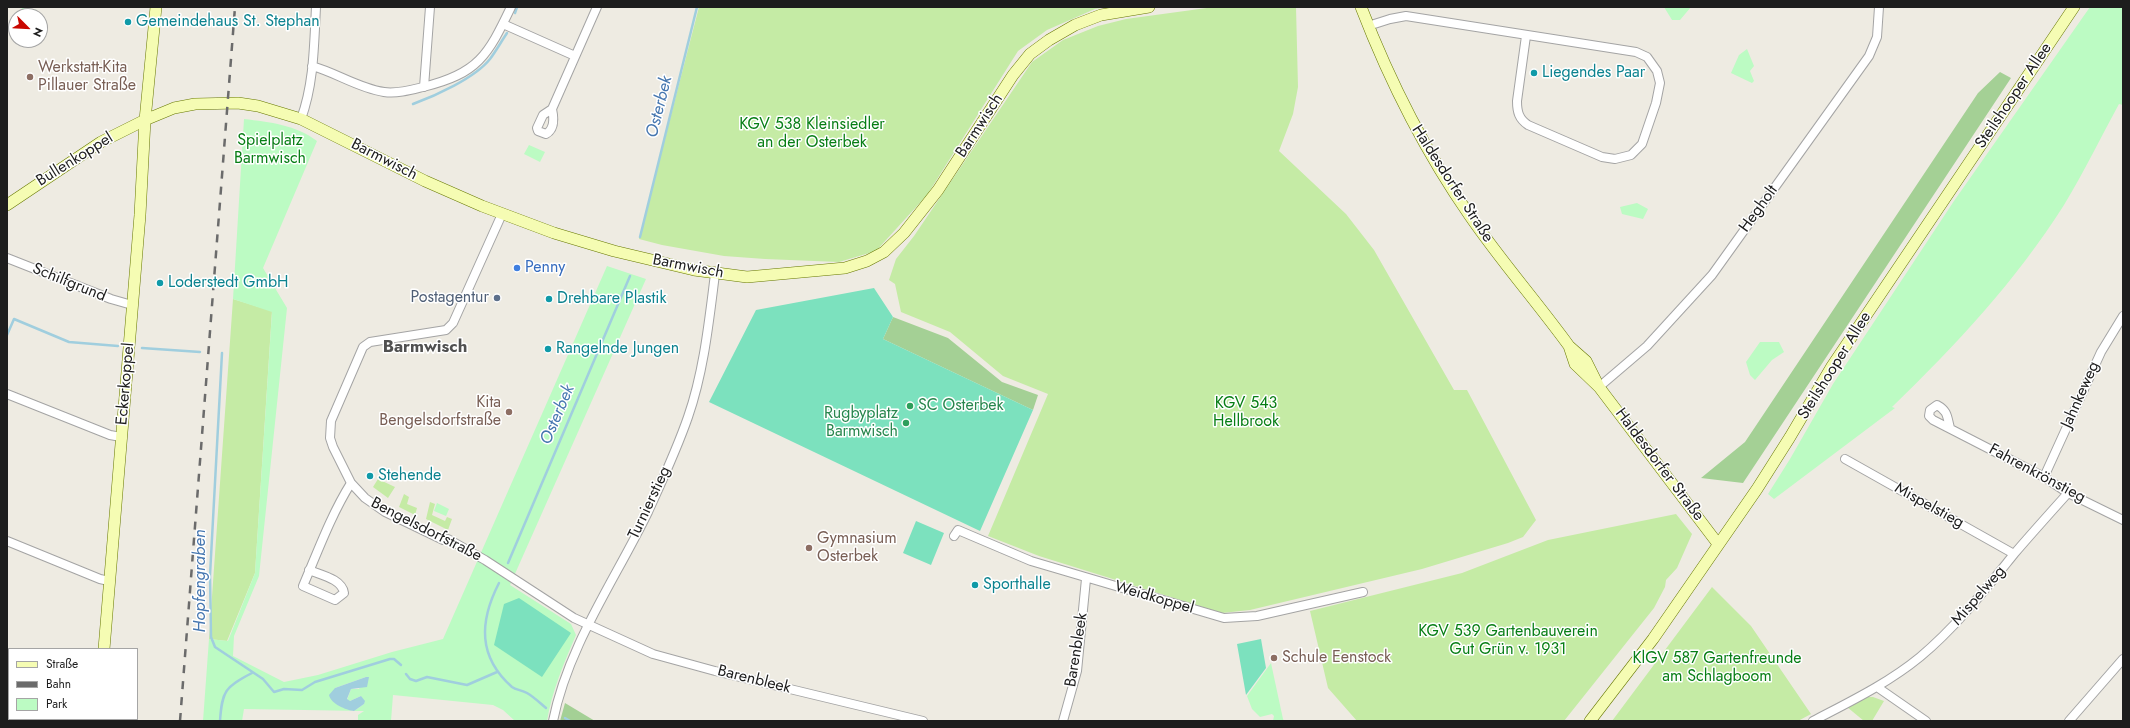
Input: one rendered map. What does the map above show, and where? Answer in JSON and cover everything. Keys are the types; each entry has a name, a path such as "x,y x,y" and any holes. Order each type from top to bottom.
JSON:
{"street":[{"name":"Eckerkoppel","path":"104,648 132,305 145,120 156,7"},
{"path":"301,119 306,106 312,66 316,7"},
{"path":"424,87 430,7"},
{"path":"312,66 326,70 356,84 385,92 406,91 440,83 471,68 490,49 511,7"},
{"path":"552,109 597,7"},
{"name":"Barmwisch","path":"145,120 174,108 220,102 258,106 301,119 442,188 502,214 554,233 614,251 715,274 747,277 845,268 867,261 884,252 904,233 938,190 1013,75 1030,54 1049,40 1075,25 1101,15 1149,7"},
{"name":"Haldesdorfer Straße","path":"1361,7 1402,103 1435,163 1487,241 1569,346 1586,361 1600,387 1718,544"},
{"name":"Hegholt","path":"1600,387 1658,335 1723,260 1869,56 1877,37 1878,7"},
{"name":"Steilshooper Allee","path":"1590,721 1653,639 1790,438 1832,366 2074,7"},
{"path":"1368,26 1390,18 1406,16 1526,36 1636,52 1645,56 1650,60 1657,71 1660,89 1642,144 1637,150 1620,158 1602,157 1522,121 1517,111 1517,101 1526,36"},
{"path":"503,24 575,56"},
{"name":"Bullenkoppel","path":"7,205 101,142 145,120"},
{"name":"Bengelsdorfstraße","path":"502,214 453,323 446,330 370,342 363,347 331,421 330,438 351,483 365,498 385,512 443,540 448,539 485,560 589,625"},
{"name":"Schilfgrund","path":"7,258 111,299 132,305"},
{"name":"Turnierstieg","path":"553,721 556,705 570,663 648,511 688,416 704,356 715,274"},
{"name":"Jahnkeweg","path":"2044,477 2101,352 2123,316"},
{"path":"7,394 110,436 121,437"},
{"name":"Fahrenkrönstieg","path":"1950,428 2044,477 2068,493 2123,520"},
{"name":"Mispelstieg","path":"1844,459 2014,554"},
{"path":"309,570 339,583 343,587 344,593 341,597 335,600 303,586 309,570 340,499 351,483"},
{"name":"Mispelweg","path":"1813,721 1877,687 1919,658 1982,596 2014,554 2068,493"},
{"name":"Weidkoppel","path":"954,536 958,530 1031,561 1086,579 1224,618 1257,616 1363,592"},
{"path":"7,541 100,579 110,581"},
{"name":"Barenbleek","path":"1063,721 1077,671 1086,579"},
{"name":"Barenbleek","path":"589,625 653,654 923,721"},
{"path":"2069,721 2123,659"},
{"path":"1877,687 1926,721"}],"green space":[{"name":"KGV 538 Kleinsiedler an der Osterbek","path":"699,7 1106,7 1095,9 1047,30 1018,51 927,195 876,251 839,262 724,256 662,245 639,239"},
{"name":"KGV 543 Hellbrook","path":"1214,7 1296,7 1298,87 1293,114 1279,151 1346,214 1374,250 1454,390 1467,390 1536,520 1523,537 1422,569 1250,610 1222,613 1039,556 988,536 1048,394 1003,376 950,332 901,312 895,284 889,280 896,259 914,236 1032,62 1063,40 1098,26 1126,19"},
{"path":"1664,7 1691,7 1680,20 1672,20"},
{"path":"2090,7 2123,7 2123,105 2119,104 2064,205 2026,260 2005,286 1962,336 1892,407 1895,408 1774,499 1768,494 1833,384 1954,201"},
{"path":"1747,49 1754,66 1750,71 1754,81 1752,83 1731,73 1739,55"},
{"path":"2000,72 2011,78 1743,483 1701,478 1745,442 1978,93"},
{"name":"Spielplatz Barmwisch","path":"244,119 273,123 292,128 317,141 263,268 287,308 259,576 234,636 233,656 284,682 318,675 392,652 443,639 607,266 646,279 510,585 571,624 576,635 555,688 547,721 515,721 503,710 493,705 393,695 391,721 358,721 358,715 364,711 353,711 364,704 361,696 350,701 347,700 351,689 359,689 366,677 335,688 347,708 352,711 244,709 242,721 203,721 209,639 228,641 255,573 272,312 233,299"},
{"path":"529,145 545,152 540,162 524,154"},
{"path":"1637,203 1648,209 1643,219 1622,214 1620,207"},
{"path":"874,288 893,317 883,339 1033,410 980,531 709,402 756,310"},
{"path":"233,299 272,311 255,573 227,641 209,639"},
{"path":"893,317 948,338 1002,382 1038,395 1033,410 883,339"},
{"path":"1760,342 1779,342 1784,352 1772,360 1755,380 1750,375 1746,362"},
{"path":"378,479 395,487 388,498 373,487"},
{"path":"404,494 409,497 407,504 417,508 415,515 399,507"},
{"path":"430,502 435,504 432,515 445,521 447,517 452,519 448,530 426,519"},
{"path":"437,503 449,509 446,516 434,511"},
{"name":"KGV 539 Gartenbauverein Gut Grün v. 1931","path":"1676,514 1692,534 1677,568 1666,580 1665,587 1654,608 1564,721 1357,721 1328,688 1310,611 1462,573 1548,540"},
{"path":"916,521 944,533 931,565 903,553"},
{"name":"KlGV 587 Gartenfreunde am Schlagboom","path":"1712,587 1751,626 1811,714 1798,721 1612,721"},
{"path":"519,598 571,633 542,677 494,645 504,604"},
{"path":"1261,639 1266,668 1246,695 1237,644"},
{"path":"7,662 8,720 14,721 7,721"},
{"path":"1271,663 1284,721 1273,721 1274,716 1272,714 1260,717 1252,709 1247,696"},
{"path":"1865,697 1873,697 1884,701 1872,721 1864,721 1847,707"},
{"path":"565,703 595,721 560,721"},
{"path":"14,720 79,720 79,721"}],"water":[{"path":"369,677 367,687 351,689 347,699 350,701 361,696 365,701 364,704 354,711 339,706 330,698 329,695 335,688"}],"waterway":[{"path":"515,13 517,7"},
{"name":"Osterbek","path":"640,237 697,7"},
{"path":"413,104 454,86 475,73 490,59 507,33"},
{"name":"Osterbek","path":"508,563 630,276"},
{"name":"Hopfengraben","path":"7,335 14,319 69,342 118,346"},
{"name":"Hopfengraben","path":"142,348 200,352"},
{"name":"Hopfengraben","path":"222,353 210,575 211,637 215,647 263,679 274,692 284,689 302,690 315,682 390,659 394,659 401,665"},
{"name":"Osterbek","path":"499,583 492,597 485,625 485,638 488,651 493,664 501,676 512,687 535,698 546,708"},
{"name":"Hopfengraben","path":"406,674 410,679 416,681 427,677 467,685 497,672"},
{"path":"220,721 222,703 227,691 236,682 252,673"},
{"name":"Osterbek","path":"565,718 570,721"}],"railway":[{"path":"180,721 235,7"}],"place":[{"name":"Gemeindehaus St. Stephan","path":"128,22"},
{"name":"Liegendes Paar","path":"1534,73"},
{"name":"Werkstatt-Kita Pillauer Straße","path":"30,77"},
{"name":"Penny","path":"517,268"},
{"name":"Loderstedt GmbH","path":"160,283"},
{"name":"Postagentur","path":"497,298"},
{"name":"Drehbare Plastik","path":"549,299"},
{"name":"Rangelnde Jungen","path":"548,349"},
{"name":"SC Osterbek","path":"910,406"},
{"name":"Kita Bengelsdorfstraße","path":"509,412"},
{"name":"Rugbyplatz Barmwisch","path":"906,423"},
{"name":"Stehende","path":"370,476"},
{"name":"Gymnasium Osterbek","path":"809,548"},
{"name":"Sporthalle","path":"975,585"},
{"name":"Schule Eenstock","path":"1274,658"}],"district":[{"name":"Barmwisch","path":"425,348"}]}
